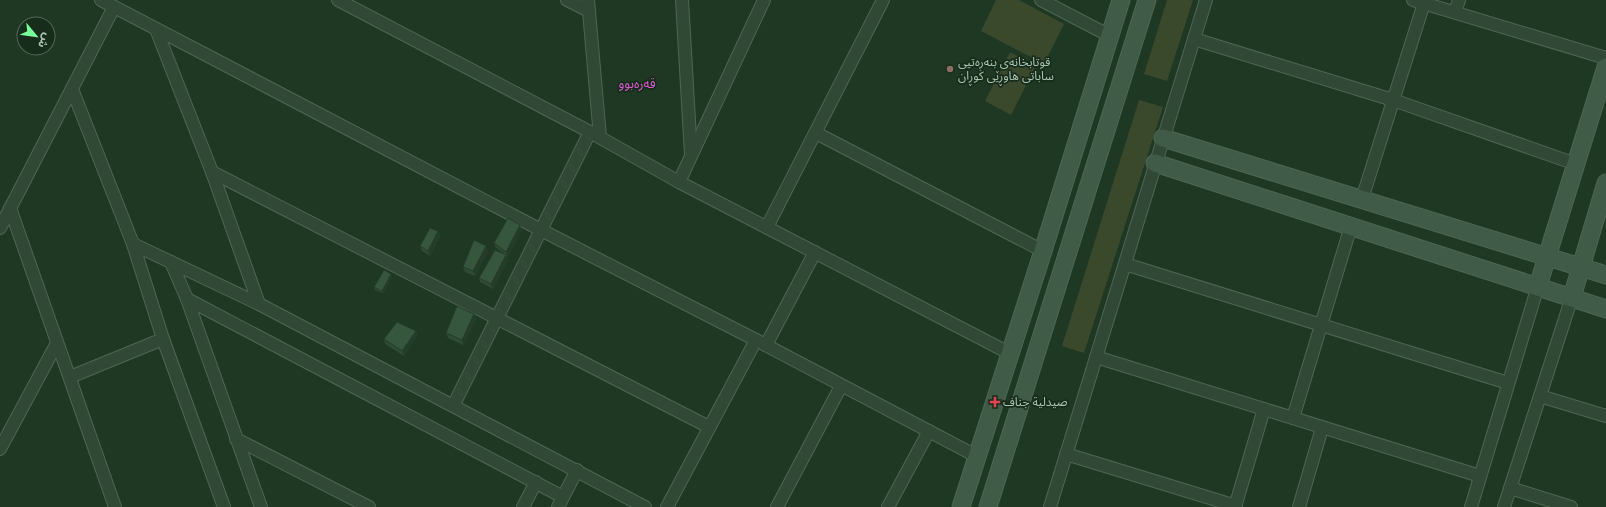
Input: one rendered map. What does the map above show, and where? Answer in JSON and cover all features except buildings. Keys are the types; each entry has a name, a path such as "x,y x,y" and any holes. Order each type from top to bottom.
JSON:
{"street":[{"path":"101,0 978,457"},
{"path":"338,0 595,135 679,182 1011,354"},
{"path":"453,406 541,230 595,135 589,6 567,0"},
{"path":"682,0 691,157"},
{"path":"679,182 764,0"},
{"path":"767,227 883,0"},
{"path":"1041,0 1110,36"},
{"path":"962,507 1121,0"},
{"path":"988,507 1147,0"},
{"path":"1050,507 1206,0"},
{"path":"1455,12 1458,0"},
{"path":"1362,199 1393,100 1419,2 1606,58"},
{"path":"0,228 114,7"},
{"path":"156,29 212,172 259,304"},
{"path":"1194,39 1393,100 1576,164"},
{"path":"1471,507 1606,67"},
{"path":"1096,80 1121,86"},
{"path":"72,89 133,244 163,339 224,507"},
{"path":"816,133 1043,251"},
{"path":"1163,138 1581,266 1606,275"},
{"path":"1155,163 1606,309"},
{"path":"212,172 709,427"},
{"path":"1504,507 1572,297 1606,183"},
{"path":"10,208 115,507"},
{"path":"1293,418 1352,226"},
{"path":"133,244 259,304 645,507"},
{"path":"667,507 709,427 815,252"},
{"path":"172,262 187,299 261,507"},
{"path":"1124,264 1508,383"},
{"path":"187,299 536,482 560,502 576,470"},
{"path":"70,378 163,339"},
{"path":"0,449 57,343"},
{"path":"1096,357 1480,476"},
{"path":"778,507 841,386"},
{"path":"1540,396 1606,416"},
{"path":"1066,454 1235,507 1264,409"},
{"path":"1299,507 1322,428"},
{"path":"888,507 929,431"},
{"path":"236,439 369,507"},
{"path":"524,507 536,482"},
{"path":"1510,488 1571,507"}],"green space":[{"path":"996,0 1019,0 1064,24 1044,64 981,31"},
{"path":"1167,0 1193,0 1167,81 1144,74"},
{"path":"1010,52 1036,66 1011,115 985,101"},
{"path":"1139,100 1163,107 1084,353 1062,346"}],"place":[{"name":"قوتابخانەی بنەڕەتیی ساباتی هاوڕێی کوڕان","path":"950,69"},
{"name":"صيدلية جناف","path":"995,402"}],"district":[{"name":"قەرەبوو","path":"637,83"}]}
